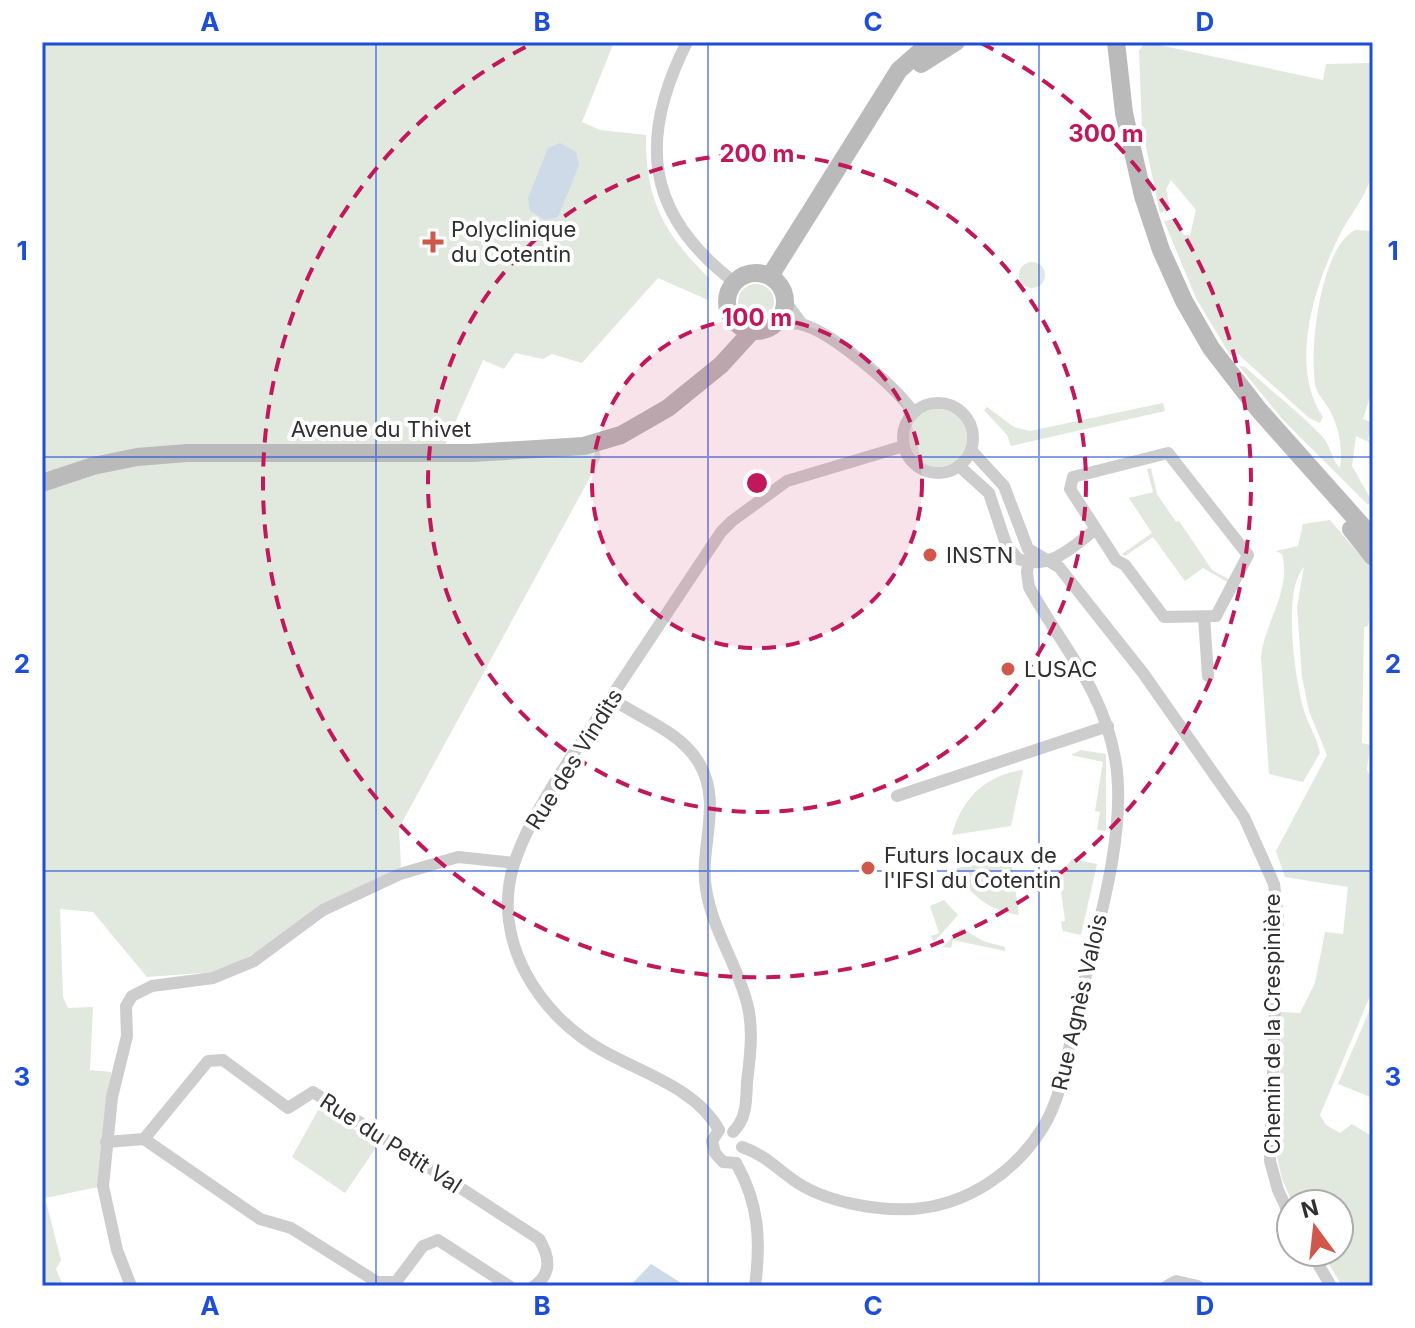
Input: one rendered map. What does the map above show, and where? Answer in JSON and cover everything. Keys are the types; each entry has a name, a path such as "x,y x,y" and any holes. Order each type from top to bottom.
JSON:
{"main road":[{"path":"770,276 899,70 931,42"},
{"path":"890,87 956,42"},
{"path":"1116,42 1123,73 1124,113 1129,122"},
{"path":"1131,42 1129,122 1146,206 1169,270 1203,336 1259,410 1327,484 1353,507 1373,512"},
{"path":"751,273 770,276 781,286 785,301 783,314 775,325 752,331 733,321 726,301 734,282 751,273"},
{"name":"Avenue du Thivet","path":"703,377 733,321"},
{"name":"Avenue du Thivet","path":"42,483 106,463 187,453 472,453 584,446 645,422 721,365 752,331"},
{"path":"1259,410 1272,433 1372,551"},
{"path":"1327,484 1372,551"}],"street":[{"path":"687,42 658,114 657,158 662,190 691,244 734,282"},
{"path":"785,301 802,324 867,365 913,412"},
{"path":"775,325 802,324"},
{"path":"931,403 951,405 960,410 973,433 971,450 959,466 949,471 927,471 911,460 904,446 903,434 913,412 931,403"},
{"name":"Rue des Vindits","path":"719,1130 712,1117 695,1102 592,1045 550,1012 534,990 514,942 509,899 514,863 542,803 721,532 787,481 904,446"},
{"path":"971,450 1004,486 1029,557"},
{"path":"1170,453 1248,555 1216,616 1161,616 1096,529 1070,489 1073,477 1170,453"},
{"path":"959,466 989,493 1006,544 1014,556 1053,561 1096,529"},
{"name":"Rue Agnès Valois","path":"742,1147 766,1157 804,1186 863,1206 896,1209 929,1207 977,1190 1008,1169 1029,1147 1053,1108 1107,882 1114,839 1116,766 1108,726 1091,684 1029,587 1029,557"},
{"name":"Chemin de la Crespinière","path":"1053,561 1143,673 1244,817 1274,884 1277,947 1269,1142 1277,1188"},
{"path":"1204,617 1208,676"},
{"path":"612,699 686,746 699,762 708,785 711,811 704,859 706,890 747,1004 751,1029 744,1117 733,1132"},
{"path":"897,796 1108,726"},
{"path":"131,1286 117,1250 103,1186 112,1097 127,1036 126,1006 141,989 213,978 254,961 323,910 400,874 458,857 514,863"},
{"name":"Rue du Petit Val","path":"144,1139 208,1061 223,1060 288,1108 313,1092 539,1239 548,1265 545,1277 535,1286"},
{"path":"719,1130 733,1132 742,1147 742,1159 736,1163 723,1162 715,1153 712,1141 719,1130"},
{"path":"106,1142 144,1139 260,1219 291,1228 377,1282 396,1282 423,1246 438,1240 509,1286"},
{"path":"736,1163 752,1198 759,1234 755,1286"},
{"path":"1320,1268 1331,1286"},
{"path":"1167,1286 1176,1281 1198,1286"}],"shaded area":[{"path":"42,42 614,42 582,122 600,130 646,135 649,178 660,214 680,246 709,278 708,300 658,278 582,363 552,354 543,359 515,353 504,369 483,360 442,452 597,443 601,457 399,828 401,867 339,896 307,915 264,949 216,972 147,977 93,912 60,909 63,997 68,1008 93,1007 90,1070 111,1072 103,1186 45,1198 61,1260 56,1269 63,1286 42,1286"},
{"path":"1145,42 1323,80 1326,64 1373,63 1375,136 1372,174 1331,254 1309,325 1307,374 1323,417 1320,423 1309,418 1238,354 1230,355 1196,298 1164,221 1173,219 1184,235 1190,235 1196,210 1171,180 1166,189 1170,209 1160,213 1142,128 1139,51"},
{"path":"1355,230 1373,231 1373,387 1363,419 1373,423 1368,439 1373,444 1356,436 1352,466 1373,503 1367,504 1283,420 1239,366 1245,367 1322,436 1340,468 1341,453 1335,423 1316,388 1314,351 1325,279 1333,257"},
{"path":"1032,262 1041,266 1045,275 1041,284 1032,288 1023,284 1019,275 1023,266"},
{"path":"756,284 769,289 774,302 769,315 756,320 743,315 738,302 743,289"},
{"path":"1163,403 1165,411 1011,446 1007,435 984,410 987,407 1014,427 1030,431"},
{"path":"938,409 949,411 958,418 965,427 965,449 958,458 949,465 938,467 927,465 918,458 911,449 909,438 911,427 918,418 927,411"},
{"path":"1151,468 1157,494 1212,570 1230,580 1229,583 1203,568 1185,581 1153,537 1125,556 1122,554 1152,533 1129,498 1153,492 1147,469"},
{"path":"1330,520 1370,567 1369,620 1368,626 1364,627 1362,743 1370,745 1367,770 1373,782 1373,989 1320,1115 1326,1125 1340,1133 1352,1124 1373,1137 1373,1286 1342,1286 1331,1268 1355,1268 1355,1188 1286,1188 1277,1157 1281,1012 1300,1013 1315,983 1325,932 1343,934 1348,887 1285,877 1276,851 1327,755 1309,711 1302,677 1297,607 1304,567 1293,595 1292,635 1303,707 1320,753 1303,782 1269,774 1261,657 1284,580 1282,554 1276,551 1298,546 1303,524"},
{"path":"1081,750 1106,754 1106,831 1097,830 1100,812 1095,811 1103,762 1071,755"},
{"path":"1023,770 1011,826 952,835 962,810 977,791 998,777"},
{"path":"1011,859 1019,915 999,910 981,900 967,886 956,868"},
{"path":"1072,859 1097,864 1081,935 1063,931 1061,922 1065,921 1059,876"},
{"path":"944,900 958,915 934,942 931,936 939,933 930,906"},
{"path":"961,928 983,941 1005,947 1005,951 953,940 951,948 943,947"},
{"path":"1373,1002 1373,1098 1338,1084"},
{"path":"321,1105 377,1146 345,1193 292,1157"}],"water":[{"path":"560,143 576,152 579,165 558,217 545,220 530,211 528,198 548,148"},
{"path":"651,1264 686,1286 630,1286"}],"place":[{"name":"Polyclinique du Cotentin","path":"433,242"},
{"name":"INSTN","path":"930,555"},
{"name":"LUSAC","path":"1008,669"},
{"name":"Futurs locaux de l'IFSI du Cotentin","path":"868,868"}]}
